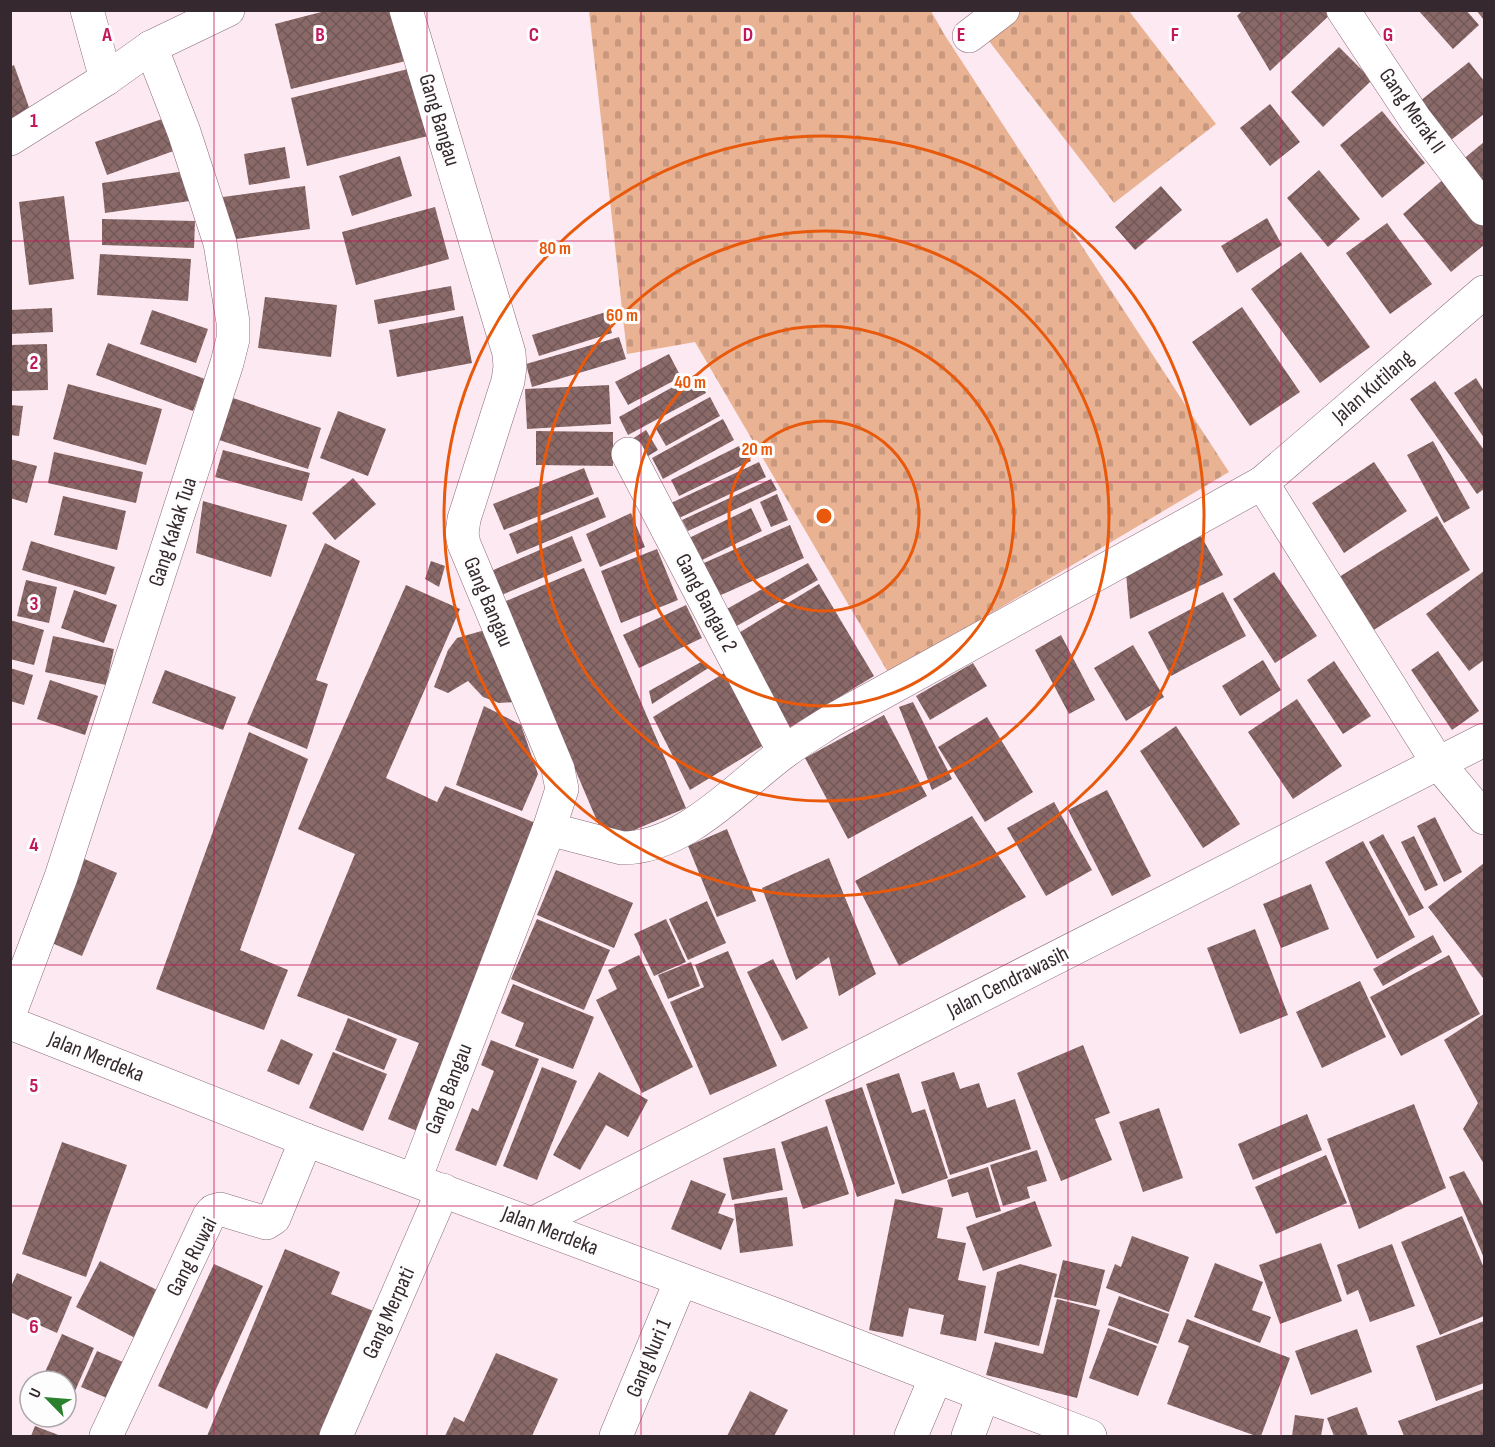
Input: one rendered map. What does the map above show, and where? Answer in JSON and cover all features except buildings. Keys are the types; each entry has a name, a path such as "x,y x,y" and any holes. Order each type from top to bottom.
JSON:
{"street":[{"path":"87,10 106,79"},
{"path":"10,139 106,79 151,47 228,10"},
{"name":"Gang Bangau","path":"406,10 508,353 510,367 508,381 464,519 462,534 464,544 558,769 562,789 429,1185"},
{"path":"969,36 1003,10"},
{"name":"Gang Merak II","path":"1343,10 1415,120 1485,208"},
{"name":"Gang Kakak Tua","path":"10,1013 61,877 233,339 232,306 220,243 184,132 151,47"},
{"name":"Jalan Kutilang","path":"549,829 622,848 635,848 674,837 784,752 833,720 1262,483 1485,292"},
{"name":"Gang Bangau 2","path":"628,454 784,752"},
{"path":"1262,483 1438,763 1485,818"},
{"name":"Jalan Cendrawasih","path":"532,1224 1485,740"},
{"name":"Jalan Merdeka","path":"10,1023 302,1152 429,1185 1090,1437"},
{"name":"Gang Ruwai","path":"106,1437 209,1216 213,1211 220,1209 266,1223 274,1218 302,1152"},
{"name":"Gang Merpati","path":"336,1437 429,1185"},
{"name":"Gang Nuri 1","path":"616,1437 681,1280"},
{"path":"911,1437 936,1377"},
{"path":"968,1437 982,1396"}],"green space":[{"path":"589,11 931,11 1229,472 889,674 695,342 627,354"},
{"path":"1010,11 1129,11 1216,124 1114,203 982,32"}]}
